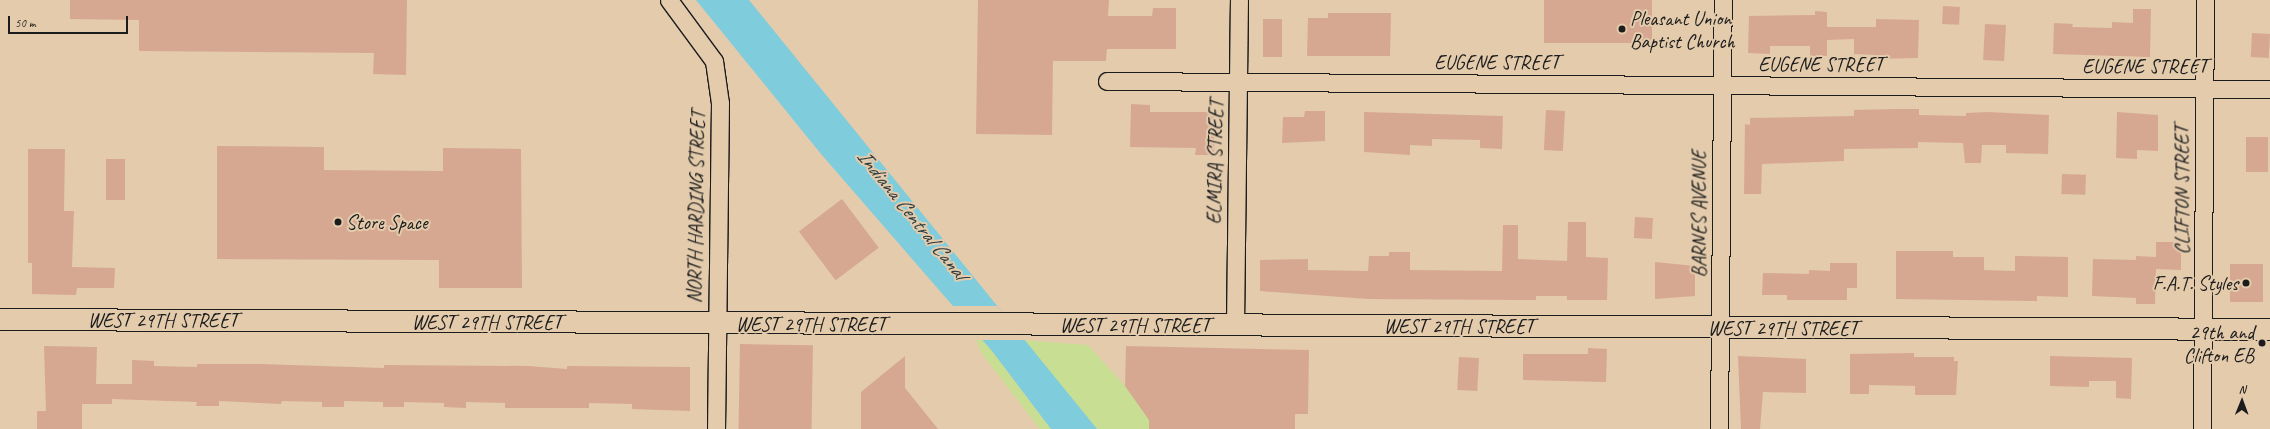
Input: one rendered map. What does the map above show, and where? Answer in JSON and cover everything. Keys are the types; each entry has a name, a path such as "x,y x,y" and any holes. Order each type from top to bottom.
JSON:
{"main road":[{"name":"WEST 29TH STREET","path":"0,319 716,324 1050,324 2270,330"}],"street":[{"name":"NORTH HARDING STREET","path":"669,0 714,61 720,104 716,324 716,429"},
{"name":"ELMIRA STREET","path":"1235,325 1239,0"},
{"name":"BARNES AVENUE","path":"1719,429 1723,0"},
{"name":"CLIFTON STREET","path":"2202,429 2206,0"},
{"name":"EUGENE STREET","path":"1107,81 2270,89"}],"green space":[{"path":"976,340 982,340 992,351 1051,429 1040,429 982,354"},
{"path":"1023,340 1088,345 1125,386 1149,420 1149,429 1097,429"}],"water":[{"name":"Indiana Central Canal","path":"696,0 749,0 1097,429 1051,429 992,351 821,154"}],"pier":[{"path":"951,306 997,306 1026,340 980,340"}],"building":[{"path":"70,0 407,0 406,75 373,74 374,53 139,51 139,20 70,19"},
{"path":"978,0 1109,0 1108,16 1152,16 1153,8 1176,8 1176,49 1107,49 1106,61 1053,61 1052,135 976,134"},
{"name":"Pleasant Union Baptist Church","path":"1544,0 1652,0 1652,43 1544,43"},
{"path":"1943,6 1960,7 1959,25 1942,24"},
{"path":"2133,9 2151,9 2150,57 2053,54 2054,23 2073,24 2072,27 2112,28 2112,22 2133,23"},
{"path":"1815,11 1827,12 1827,27 1876,27 1876,19 1919,20 1918,58 1875,59 1875,55 1854,54 1854,39 1827,40 1827,56 1810,56 1810,46 1770,46 1770,54 1748,53 1749,16 1815,15"},
{"path":"1328,13 1391,13 1390,56 1307,56 1308,18 1328,18"},
{"path":"1263,19 1282,19 1282,57 1263,57"},
{"path":"1985,24 2006,25 2004,61 1983,60"},
{"path":"2252,33 2270,34 2269,58 2251,57"},
{"path":"1131,104 1150,105 1150,112 1215,112 1214,155 1195,155 1196,148 1130,147"},
{"path":"1919,109 1919,115 1966,116 1966,113 1987,112 2049,115 2048,154 2006,153 2006,145 1982,145 1981,163 1965,163 1963,143 1918,142 1918,148 1844,149 1844,161 1762,164 1761,194 1744,194 1745,124 1750,125 1750,118 1854,116 1854,110"},
{"path":"1546,110 1565,111 1563,151 1544,150"},
{"path":"1305,111 1325,111 1325,141 1282,143 1283,117 1304,117"},
{"path":"1364,112 1503,116 1502,149 1480,148 1480,140 1432,139 1432,146 1410,145 1410,155 1364,152"},
{"path":"2117,112 2158,115 2158,151 2137,150 2137,159 2116,158"},
{"path":"2246,137 2268,137 2268,172 2246,172"},
{"name":"Store Space","path":"217,146 324,147 324,170 443,171 443,148 521,149 522,288 439,288 439,260 217,259"},
{"path":"28,149 65,149 64,211 74,211 72,267 115,268 114,288 77,288 76,295 32,294 32,263 28,263"},
{"path":"106,159 125,159 125,200 106,200"},
{"path":"2062,174 2086,175 2085,195 2061,194"},
{"path":"842,199 879,248 836,280 799,231"},
{"path":"1635,217 1653,218 1652,239 1634,238"},
{"path":"1568,222 1586,222 1586,257 1608,258 1607,300 1567,300 1567,296 1536,296 1536,300 1368,299 1260,291 1260,260 1308,259 1308,270 1368,271 1369,256 1389,256 1389,252 1410,252 1410,270 1502,271 1503,225 1518,225 1518,259 1567,261"},
{"path":"2156,242 2181,242 2181,270 2156,269 2155,304 2136,304 2136,298 2092,296 2093,259 2136,260 2136,256 2156,257"},
{"path":"1896,251 1953,251 1953,257 1984,257 1984,270 2015,271 2015,256 2068,257 2068,297 2037,296 2037,301 1896,299"},
{"path":"1655,262 1695,266 1695,296 1655,299"},
{"path":"1830,263 1857,263 1857,288 1847,288 1847,300 1787,300 1787,295 1762,295 1763,273 1809,274 1809,270 1830,271"},
{"name":"F.A.T. Styles","path":"2230,264 2263,264 2263,302 2230,302"},
{"path":"740,344 813,345 812,429 739,429"},
{"path":"44,346 97,347 96,384 132,384 132,360 154,361 154,366 197,367 197,364 260,364 384,368 384,365 528,366 567,369 567,366 690,367 690,411 632,409 632,404 589,403 589,408 505,408 505,403 466,402 466,408 444,407 444,403 404,402 404,407 383,407 383,402 344,401 344,407 322,407 322,402 282,401 281,404 219,401 219,406 196,406 197,402 112,399 112,404 82,404 82,429 37,429 37,411 46,411"},
{"path":"1126,346 1309,350 1308,414 1295,414 1295,429 1149,429 1149,420 1125,386"},
{"path":"1588,348 1607,349 1606,382 1523,380 1523,354 1588,354"},
{"path":"1914,353 1914,357 1954,357 1954,361 1958,361 1956,395 1915,395 1915,386 1869,385 1869,394 1850,394 1850,354"},
{"path":"905,356 905,388 938,429 861,429 861,392"},
{"path":"1738,356 1806,359 1806,393 1763,392 1760,429 1741,429"},
{"path":"2050,356 2132,358 2131,399 2116,398 2116,381 2089,381 2089,387 2050,386"},
{"path":"1459,357 1479,358 1477,391 1457,390"}],"place":[{"name":"Pleasant Union Baptist Church","path":"1622,29"},
{"name":"Store Space","path":"338,222"},
{"name":"F.A.T. Styles","path":"2246,283"},
{"name":"29th and Clifton EB","path":"2262,343"}]}
